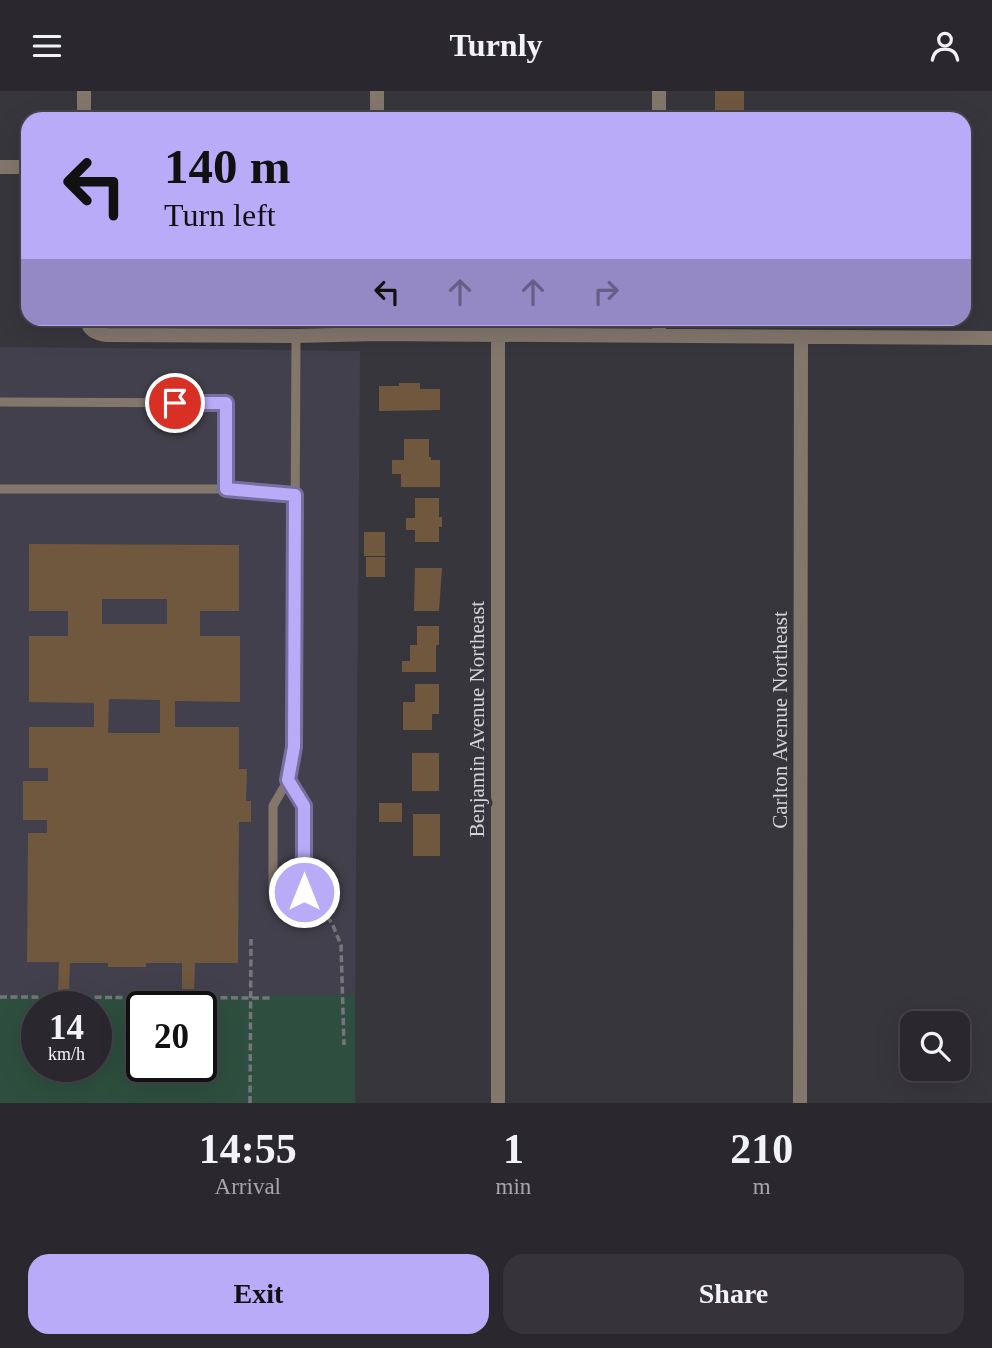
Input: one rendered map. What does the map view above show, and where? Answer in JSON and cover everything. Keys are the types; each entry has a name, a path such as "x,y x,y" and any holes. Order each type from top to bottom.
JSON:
{"street":[{"path":"84,91 84,112"},
{"path":"377,91 377,112"},
{"path":"659,91 659,112"},
{"path":"0,167 21,167"},
{"path":"90,326 95,333 107,335 992,338"},
{"path":"375,326 375,334"},
{"path":"659,326 659,335"},
{"name":"Benjamin Avenue Northeast","path":"498,335 498,1103"},
{"name":"Carlton Avenue Northeast","path":"800,1103 801,337"}],"lane":[{"path":"288,780 304,806 304,892 273,892 273,806 288,780 294,747 296,336"},
{"path":"0,402 226,403 226,489"},
{"path":"0,489 226,489 295,495"}],"path":[{"path":"304,892 332,923 341,945 344,1045"},
{"path":"250,1103 251,939"},
{"path":"0,997 271,998"}],"shaded area":[{"path":"0,347 360,351 355,995 217,995 217,991 126,991 126,995 112,995 112,991 21,991 21,995 0,995"}],"green space":[{"path":"0,995 21,995 21,1082 112,1082 112,995 126,995 126,1082 217,1082 217,995 355,995 355,1103 0,1103"}],"building":[{"path":"715,91 744,91 744,112 715,112"},
{"path":"399,383 420,383 420,389 440,389 440,410 379,411 379,386 399,386"},
{"path":"404,439 429,439 429,457 431,460 440,460 440,487 401,487 401,474 392,474 392,460 404,460"},
{"path":"415,498 439,498 442,527 439,527 439,542 415,542 415,530 406,530 406,518 415,518"},
{"path":"364,532 385,532 385,556 364,556"},
{"path":"29,544 239,545 239,611 200,611 200,636 240,636 240,702 175,701 175,727 239,727 239,769 247,769 246,801 251,801 251,822 239,822 238,963 195,963 194,991 182,991 182,963 108,967 108,963 70,963 69,991 58,991 59,962 27,962 28,833 47,833 47,820 23,820 23,781 48,781 48,768 29,768 29,727 94,727 94,703 29,702 29,636 68,636 68,611 29,611","holes":["102,599 167,599 167,624 102,624","109,699 160,700 160,733 108,733"]},
{"path":"366,557 385,557 385,577 366,577"},
{"path":"415,568 442,568 439,611 414,611"},
{"path":"417,626 439,626 436,672 402,672 402,661 410,661 410,645 417,645"},
{"path":"415,684 439,684 439,714 432,714 432,730 403,730 403,702 415,702"},
{"path":"412,753 439,753 439,791 412,791"},
{"path":"379,803 402,803 402,822 379,822"},
{"path":"413,814 440,814 440,856 413,856"}],"route":[{"path":"175,403 226,403 226,489 295,495 294,747 288,780 304,806 304,892"}]}
